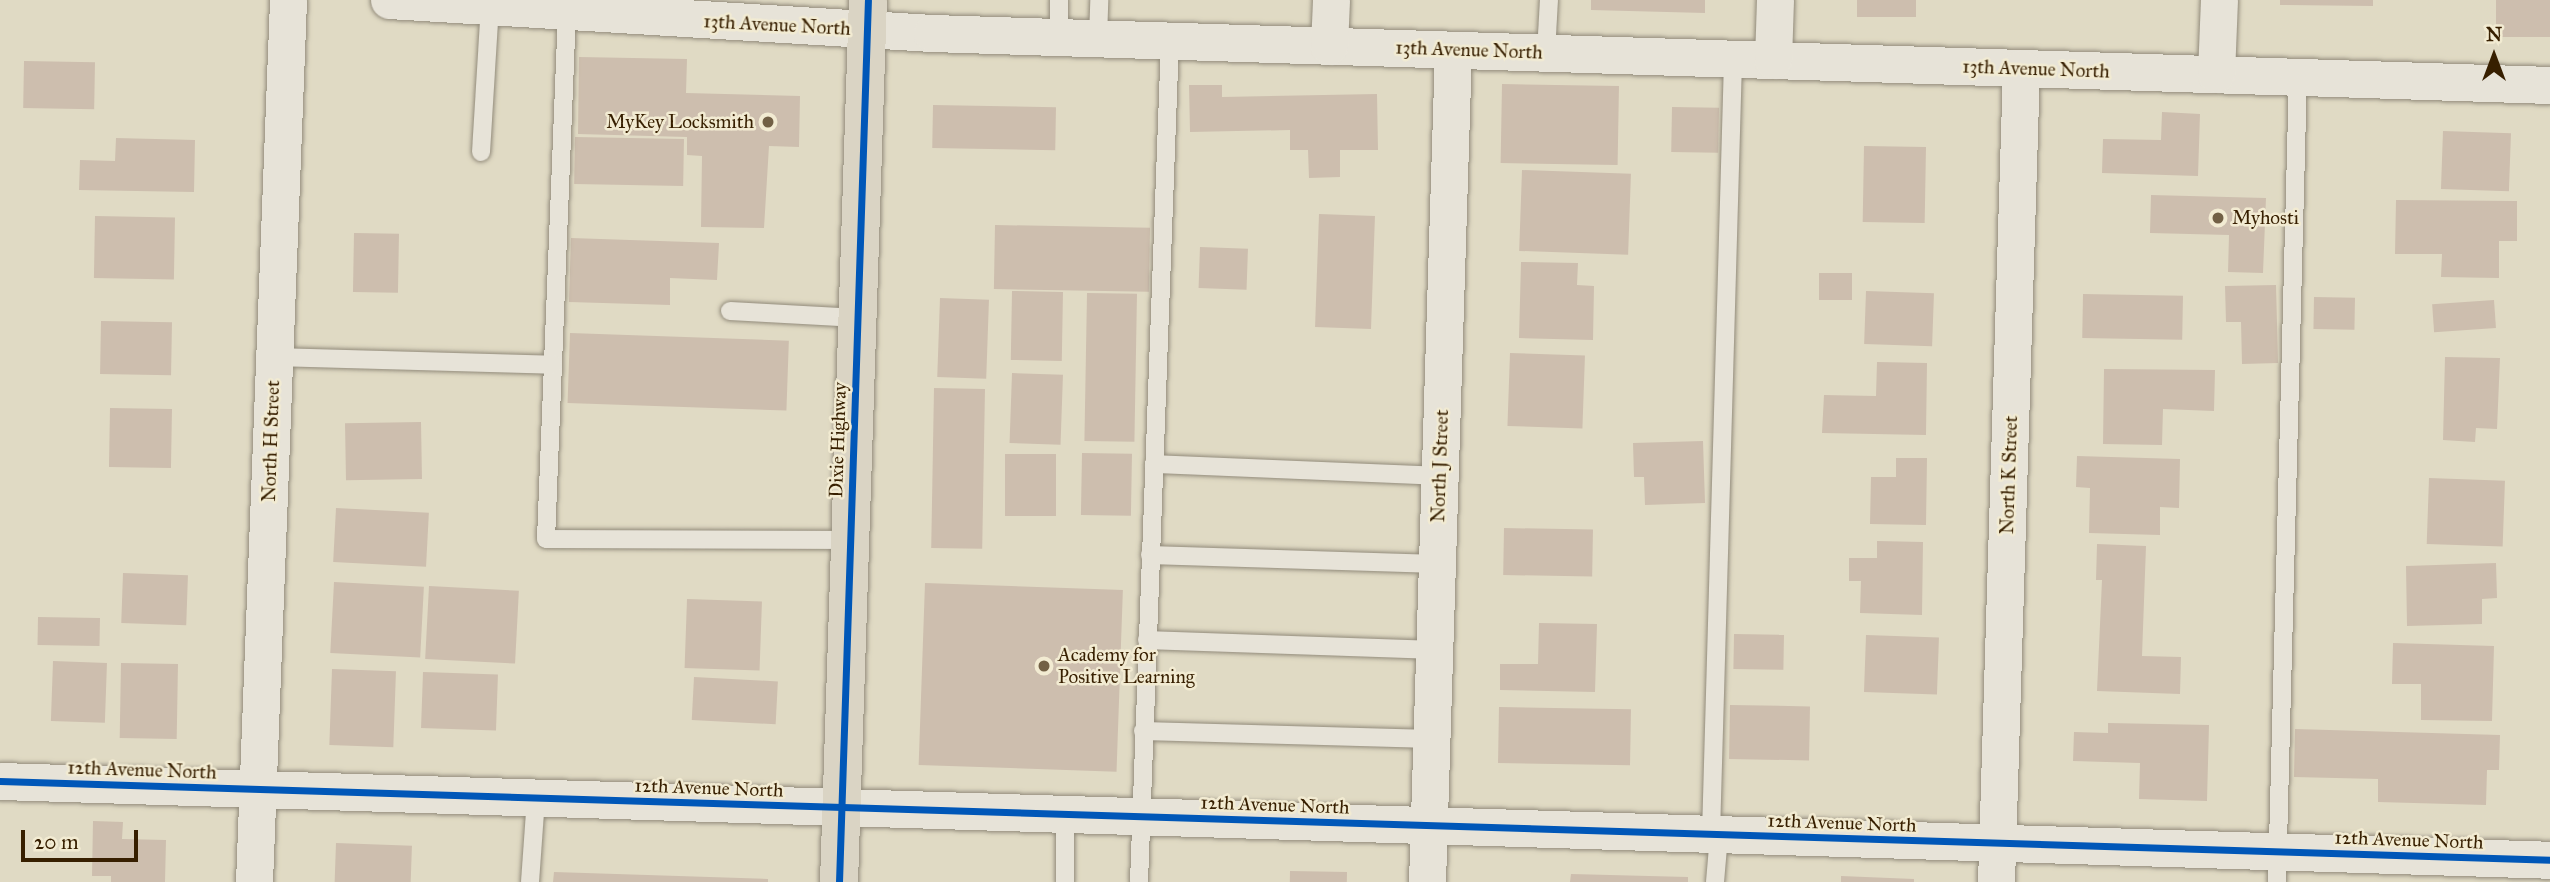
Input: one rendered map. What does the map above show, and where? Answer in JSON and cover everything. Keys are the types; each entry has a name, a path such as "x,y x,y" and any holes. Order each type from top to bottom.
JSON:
{"main road":[{"name":"Dixie Highway","path":"839,882 868,15"}],"street":[{"name":"North H Street","path":"254,882 288,0"},
{"name":"13th Avenue North","path":"389,0 490,6 868,15 1059,37 2550,85"},
{"path":"1329,46 1331,0"},
{"path":"1773,60 1775,0"},
{"path":"2216,74 2219,0"},
{"name":"North J Street","path":"1427,882 1453,50"},
{"name":"North K Street","path":"1996,882 2021,68"},
{"name":"12th Avenue North","path":"0,781 1997,843 2278,867 2550,860"}],"lane":[{"path":"1059,0 1059,37"},
{"path":"1098,38 1100,0"},
{"path":"1546,53 1549,0"},
{"path":"481,152 490,6"},
{"path":"586,8 553,365 546,538 850,540"},
{"path":"1139,882 1139,817 1170,41"},
{"path":"1715,882 1733,59"},
{"path":"2278,867 2298,78"},
{"path":"730,311 858,318"},
{"path":"274,357 553,365"},
{"path":"1154,464 1440,476"},
{"path":"1150,555 1437,564"},
{"path":"1147,640 1435,650"},
{"path":"1143,731 1432,739"},
{"path":"530,882 536,798"},
{"path":"1065,814 1065,882"}],"building":[{"path":"1591,0 1705,0 1705,13 1591,10"},
{"path":"1857,0 1916,0 1916,17 1857,17"},
{"path":"2280,0 2373,0 2373,6 2280,5"},
{"path":"2496,0 2550,0 2550,37 2496,37"},
{"path":"579,57 687,59 686,93 800,96 799,147 769,146 764,228 701,227 702,156 687,155 687,137 578,134"},
{"path":"24,61 95,62 94,109 23,108"},
{"path":"1502,84 1619,86 1618,165 1501,163"},
{"path":"1189,85 1222,85 1222,97 1377,94 1378,150 1340,150 1340,177 1309,178 1308,150 1290,150 1290,130 1190,132"},
{"path":"933,105 1056,107 1055,150 932,148"},
{"path":"1672,107 1719,108 1718,153 1671,152"},
{"path":"2162,112 2200,114 2198,176 2102,173 2103,139 2161,140"},
{"path":"2443,131 2511,133 2509,191 2441,189"},
{"path":"575,137 684,139 683,186 574,184"},
{"path":"116,138 195,140 194,192 79,190 80,160 115,161"},
{"path":"1864,146 1926,147 1925,223 1863,222"},
{"path":"1522,170 1631,174 1628,255 1519,251"},
{"path":"2151,195 2266,198 2263,273 2228,272 2229,235 2150,233"},
{"path":"2396,200 2517,201 2517,241 2499,241 2499,278 2441,277 2442,254 2395,254"},
{"path":"1319,214 1375,216 1371,329 1315,327"},
{"path":"95,216 175,217 174,279 94,278"},
{"path":"995,225 1150,228 1149,292 994,289"},
{"path":"354,233 399,234 398,293 353,292"},
{"path":"571,238 719,243 717,280 670,278 670,305 569,302"},
{"path":"1200,247 1248,249 1247,290 1199,288"},
{"path":"1521,262 1578,263 1577,285 1594,286 1593,340 1519,338"},
{"path":"1819,273 1852,273 1852,300 1819,300"},
{"path":"2276,285 2278,363 2242,364 2241,322 2226,322 2225,286"},
{"path":"1012,291 1063,292 1062,361 1011,360"},
{"path":"1866,291 1934,293 1932,346 1864,344"},
{"path":"1087,293 1137,294 1134,442 1084,441"},
{"path":"2083,294 2183,296 2182,340 2082,338"},
{"path":"2314,297 2355,298 2354,330 2313,329"},
{"path":"940,298 989,300 986,379 937,377"},
{"path":"2494,300 2496,328 2434,332 2432,304"},
{"path":"101,321 172,322 171,375 100,374"},
{"path":"570,333 789,341 786,411 568,403"},
{"path":"1510,353 1585,356 1582,429 1507,426"},
{"path":"2445,357 2500,358 2497,429 2476,428 2475,442 2443,440"},
{"path":"1877,362 1927,363 1926,435 1822,433 1824,395 1876,396"},
{"path":"2104,369 2215,370 2214,411 2163,409 2162,445 2103,444"},
{"path":"1012,373 1063,375 1061,445 1010,443"},
{"path":"934,388 985,389 982,549 931,548"},
{"path":"110,408 172,409 171,468 109,467"},
{"path":"421,422 422,479 346,480 345,423"},
{"path":"1703,441 1705,503 1645,505 1644,477 1634,477 1633,443"},
{"path":"1082,453 1132,454 1131,516 1081,515"},
{"path":"1005,454 1056,454 1056,516 1005,516"},
{"path":"2077,456 2180,459 2179,508 2160,507 2160,535 2089,533 2090,488 2076,487"},
{"path":"1896,458 1927,458 1926,525 1870,524 1871,477 1896,477"},
{"path":"2429,478 2505,481 2503,547 2427,544"},
{"path":"336,508 429,513 426,567 333,562"},
{"path":"1504,528 1593,530 1592,577 1503,575"},
{"path":"1877,541 1923,542 1922,615 1860,613 1861,581 1849,581 1849,558 1877,558"},
{"path":"2097,544 2146,546 2142,656 2181,657 2180,694 2097,691 2102,580 2096,580"},
{"path":"2496,563 2497,598 2482,599 2482,624 2407,626 2406,566"},
{"path":"123,573 188,575 186,625 121,623"},
{"path":"334,582 424,587 420,658 330,653"},
{"path":"925,583 1123,590 1117,772 919,765"},
{"path":"429,586 519,591 515,664 425,659"},
{"path":"687,599 762,602 760,671 685,668"},
{"path":"38,617 100,618 100,646 38,645"},
{"path":"1539,623 1597,624 1595,692 1500,690 1500,664 1538,664"},
{"path":"1734,634 1784,635 1783,670 1733,669"},
{"path":"1866,635 1939,638 1937,695 1864,692"},
{"path":"2393,643 2494,646 2492,721 2421,720 2421,684 2392,684"},
{"path":"53,661 107,663 105,723 51,721"},
{"path":"121,663 178,664 177,739 120,738"},
{"path":"332,669 396,671 393,747 329,745"},
{"path":"423,672 498,675 496,731 421,728"},
{"path":"694,677 778,681 776,724 692,720"},
{"path":"1730,705 1810,706 1809,760 1729,759"},
{"path":"1499,707 1631,709 1630,765 1498,763"},
{"path":"2108,723 2209,725 2207,801 2139,799 2140,763 2073,761 2074,732 2108,733"},
{"path":"2295,729 2500,735 2499,770 2487,770 2486,805 2378,802 2378,779 2294,777"},
{"path":"93,821 123,822 122,839 166,840 165,882 111,882 111,876 92,876"},
{"path":"336,843 412,846 411,882 335,882"},
{"path":"1290,871 1347,872 1347,882 1290,882"},
{"path":"554,872 768,879 768,882 553,882"},
{"path":"1571,874 1688,877 1688,882 1570,882"},
{"path":"1841,876 1914,879 1914,882 1841,882"}],"cycle path":[{"path":"839,882 868,0"},
{"path":"0,781 2550,860"}],"place":[{"name":"MyKey Locksmith","path":"768,122"},
{"name":"Myhosti","path":"2218,218"},
{"name":"Academy for Positive Learning","path":"1044,666"}]}
